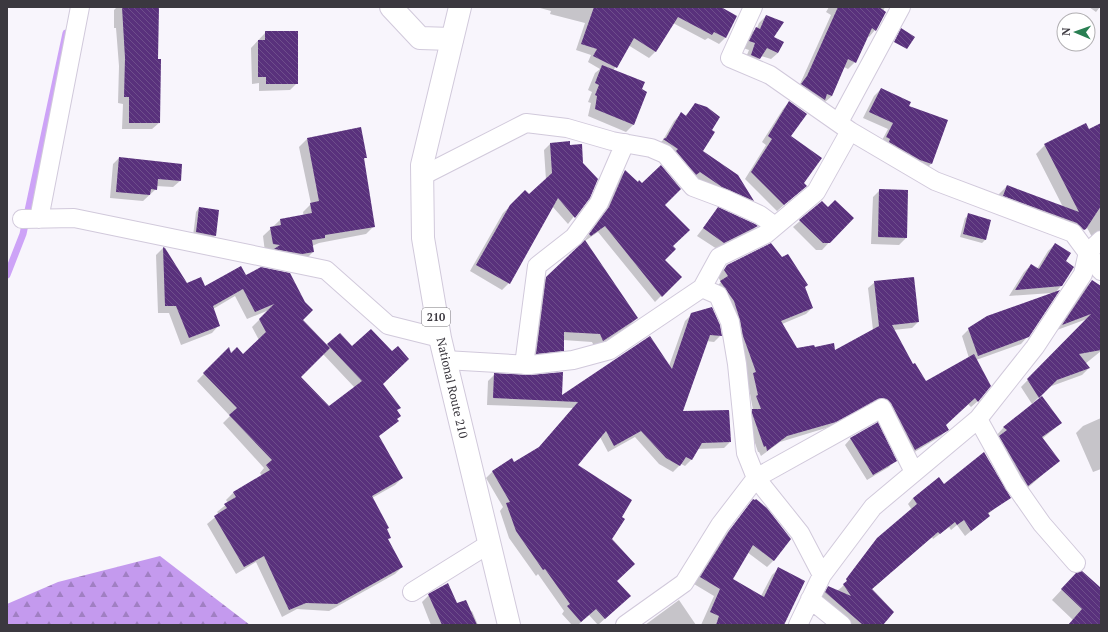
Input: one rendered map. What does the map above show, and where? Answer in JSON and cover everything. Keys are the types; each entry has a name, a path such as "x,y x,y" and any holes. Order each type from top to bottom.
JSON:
{"main road":[{"path":"391,7 420,38 452,39"},
{"name":"National Route 210","path":"463,9 452,39 422,165 423,238 440,338 509,625"}],"street":[{"path":"80,7 30,219 74,218 326,270 388,325 440,338"},
{"path":"753,7 730,58 770,75 844,127 935,181 1073,233 1094,246 1101,271"},
{"path":"445,360 524,365 573,360 610,350 702,288 719,257 766,234 816,192 844,127 901,7"},
{"path":"422,176 526,123 567,128 651,148 665,154 693,187 725,199 760,215 775,226"},
{"path":"524,365 537,266 574,237 599,203 625,143"},
{"path":"798,625 822,575 873,507 978,419 1035,347 1083,274 1094,246"},
{"path":"702,288 718,295 730,322 737,364 746,453 756,478 800,533 822,575"},
{"path":"625,625 684,582 720,526 756,478 882,408 914,472"},
{"path":"978,419 1014,484 1042,524 1076,563"},
{"path":"412,592 489,544"},
{"path":"810,599 842,625"}],"green space":[{"path":"160,556 250,625 7,625 7,604 58,582"}],"building":[{"path":"122,7 159,7 158,59 161,59 160,123 129,123 129,97 124,97 125,58"},
{"path":"594,7 721,7 737,16 726,38 714,32 712,35 678,17 656,52 634,38 617,68 593,56 597,49 581,44"},
{"path":"838,7 879,7 886,12 876,31 872,28 856,63 848,59 832,96 827,94 825,100 801,84 807,76"},
{"path":"766,15 784,22 774,37 784,42 778,53 767,48 760,59 751,55 755,43 749,41 756,27 760,29"},
{"path":"901,28 915,37 907,49 894,42"},
{"path":"265,31 298,31 298,84 266,84 266,77 258,77 258,40 265,40"},
{"path":"602,65 645,82 642,89 647,92 634,125 595,109 597,96 595,95 599,85 595,83"},
{"path":"881,88 911,102 909,106 948,120 932,164 920,160 889,142 890,139 886,137 893,123 869,112"},
{"path":"789,101 807,114 791,136 822,158 804,183 807,186 784,205 751,172 772,139 768,136"},
{"path":"695,103 707,107 720,117 712,130 715,132 703,151 738,175 754,201 722,187 700,172 696,175 676,151 678,149 663,139 666,138 681,112 686,116"},
{"path":"1086,123 1089,129 1101,123 1101,206 1086,229 1084,230 1077,223 1003,196 1007,185 1079,212 1044,144"},
{"path":"361,127 367,158 364,158 375,227 325,235 325,238 312,240 314,252 302,254 274,249 280,245 273,244 270,227 281,225 280,219 312,213 310,203 319,201 307,138"},
{"path":"570,141 570,145 582,144 583,163 598,179 590,198 575,218 558,198 510,284 476,265 510,205 525,190 529,194 552,173 550,143"},
{"path":"119,157 182,164 181,181 158,179 157,190 151,189 150,195 116,192"},
{"path":"661,165 681,189 665,205 690,230 673,246 676,249 665,260 682,277 662,297 605,226 591,236 589,234 609,207 625,170 638,182 639,180 642,183"},
{"path":"879,189 908,190 907,238 878,237"},
{"path":"835,200 854,218 830,243 823,243 799,220 822,201 828,207"},
{"path":"199,207 219,210 216,236 196,232"},
{"path":"718,207 758,226 724,243 703,228"},
{"path":"968,213 991,220 986,240 963,234"},
{"path":"585,240 638,318 603,341 600,334 564,332 564,351 536,354 546,277"},
{"path":"771,243 782,257 788,254 808,285 805,287 813,308 781,321 797,348 814,345 815,347 834,343 835,350 879,326 874,281 914,277 919,322 892,325 913,364 915,363 926,381 974,354 991,386 978,402 975,398 946,425 949,430 915,450 891,403 887,399 882,398 836,422 787,436 767,451 766,446 764,447 752,413 752,409 761,409 756,396 758,395 753,373 756,372 743,336 734,301 720,281 728,276 724,270 727,265"},
{"path":"1055,243 1071,253 1066,261 1074,267 1062,286 1015,290 1031,264 1039,269"},
{"path":"163,247 187,283 201,277 205,286 241,266 246,275 261,267 290,273 305,302 313,310 303,320 330,348 301,377 329,406 362,381 327,344 340,333 352,346 371,329 392,351 398,346 409,359 383,384 401,408 397,410 401,416 397,419 399,421 379,436 403,478 372,496 389,528 387,529 391,538 388,539 403,567 337,604 306,603 289,610 264,556 244,567 214,516 227,508 224,504 236,497 233,492 270,470 266,465 272,460 229,415 237,408 203,373 229,347 231,353 237,347 243,354 266,332 259,319 274,304 255,312 243,289 213,306 220,326 189,338 176,306 165,306"},
{"path":"1092,280 1101,286 1101,350 1079,354 1090,368 1057,380 1039,398 1027,379 1091,314 1062,325"},
{"path":"1060,290 1029,337 978,356 968,328 987,316"},
{"path":"712,307 720,325 722,336 710,335 683,411 729,410 731,442 702,443 692,460 686,457 680,466 666,458 641,431 614,446 606,431 578,465 632,500 622,517 625,519 612,539 635,564 617,581 631,596 605,619 596,609 581,622 567,606 570,604 545,569 543,570 516,531 506,503 510,502 492,471 512,458 514,462 539,447 578,402 493,398 494,373 530,375 563,372 562,395 650,336 672,369 691,313"},
{"path":"1042,396 1062,423 1042,437 1060,461 1028,486 999,436 1007,430 1003,427"},
{"path":"878,422 897,461 873,475 850,438"},
{"path":"984,452 1011,498 988,513 990,516 971,531 964,520 957,525 955,522 940,534 938,532 872,589 894,612 883,625 863,625 825,592 828,586 851,596 843,584 847,581 846,579 877,538 917,504 913,498 939,477 944,484"},
{"path":"753,499 756,499 767,508 791,539 774,561 753,545 733,579 764,597 778,567 805,581 784,625 716,625 719,616 710,612 720,589 700,577 729,531"},
{"path":"1082,571 1101,588 1101,625 1068,625 1082,609 1061,589 1076,573"},
{"path":"448,583 457,603 466,600 477,625 442,625 428,594"}],"waterway":[{"path":"7,275 23,234 66,33"}]}
